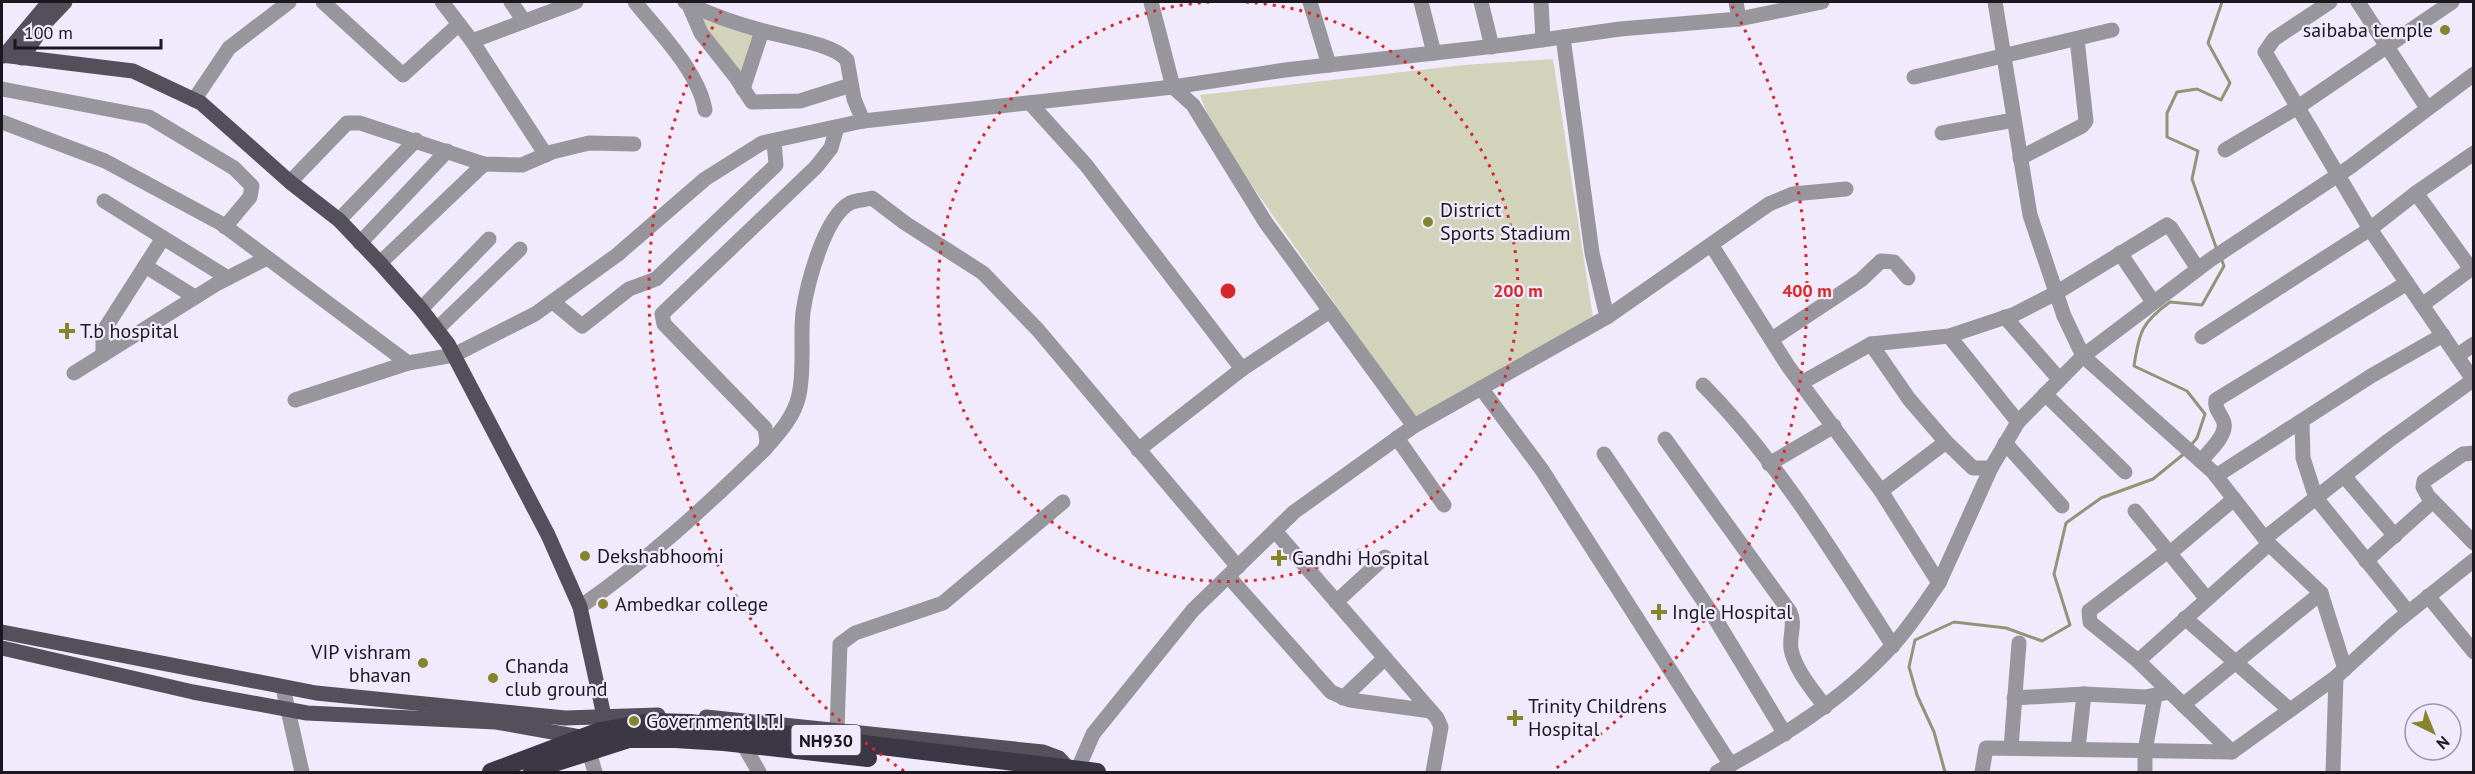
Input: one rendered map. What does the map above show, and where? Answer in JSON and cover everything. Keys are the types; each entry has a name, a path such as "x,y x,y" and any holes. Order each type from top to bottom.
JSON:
{"highway":[{"name":"NH930","path":"491,772 600,731 651,722 690,723 1097,772"},
{"name":"NH930","path":"532,772 629,739 675,739 743,744 995,772"}],"main road":[{"path":"3,56 49,2"},
{"path":"22,58 46,22 65,2"},
{"path":"3,56 133,71 201,103 290,182 339,220 380,262 437,329 454,355 548,535 580,607 603,716"},
{"path":"2,632 283,688 555,717 667,715 734,719 1043,752 1059,758 1073,770"},
{"path":"2,648 225,698 307,713 496,722 612,744"},
{"path":"225,698 230,677"}],"street":[{"path":"194,100 229,48 289,2"},
{"path":"323,2 404,75 458,25"},
{"path":"442,2 472,41 546,155"},
{"path":"511,2 524,21"},
{"path":"472,41 576,2"},
{"path":"635,2 692,76 700,90 705,110"},
{"path":"687,2 762,31 828,48 843,55 847,60 851,85 863,121"},
{"path":"687,2 701,33 748,98 756,104 785,103 813,98 851,85"},
{"path":"1150,2 1173,87 1193,105 1266,223 1414,426"},
{"path":"1310,2 1329,65"},
{"path":"1421,2 1434,53"},
{"path":"1481,2 1492,47"},
{"path":"1541,2 1542,40"},
{"path":"1736,2 1739,18"},
{"path":"295,400 408,363 454,355 535,314 617,255 705,179 762,143 863,121 1173,87 1620,29 1739,18 1822,2"},
{"path":"1995,2 2030,215 2056,293 2083,356 2216,476 2267,541 2321,593 2340,673 2333,772"},
{"path":"2138,660 2316,498 2473,381 2370,229 2265,52 2274,39 2330,2"},
{"path":"2358,2 2427,108"},
{"path":"2224,150 2298,107 2452,2"},
{"path":"1914,76 2112,30"},
{"path":"743,89 762,31"},
{"path":"1563,37 1592,253 1607,317"},
{"path":"2020,158 2082,126 2086,121 2078,39"},
{"path":"1717,772 1785,734 1825,707 1893,646 1939,583 1991,468 2018,422 2083,356 2204,264 2337,176 2474,74"},
{"path":"2,89 138,114 164,125 234,168 252,186 250,197 225,226"},
{"path":"1030,103 1086,165 1242,369"},
{"path":"1942,133 2014,120"},
{"path":"2,122 105,161 225,226 408,363"},
{"path":"290,182 347,123 360,123 484,164 522,165 546,155 589,143 634,144"},
{"path":"765,449 767,441 765,428 664,324 662,314 816,167 831,148 837,127"},
{"path":"339,220 416,140"},
{"path":"553,302 582,326 629,289 656,279 776,165 774,141"},
{"path":"360,243 447,151"},
{"path":"2202,337 2370,229 2416,193 2474,153"},
{"path":"380,262 484,164"},
{"path":"1073,770 1093,734 1193,610 1294,512 1414,426 1607,317 1712,246 1769,204 1782,198 1846,189"},
{"path":"2416,193 2472,268 2422,305"},
{"path":"580,607 614,584 688,524 765,449 786,424 799,396 803,355 803,312 816,257 835,219 849,204 872,198 904,223 983,273 1038,330 1138,450 1326,687 1342,698 1431,711"},
{"path":"104,201 228,278"},
{"path":"1801,383 1871,344 1949,336 2005,317 2056,293 2162,227 2169,226 2204,264"},
{"path":"103,355 103,335 106,327 162,238"},
{"path":"421,309 489,239"},
{"path":"1712,246 1801,383 1881,491 1939,583"},
{"path":"437,329 520,249"},
{"path":"2120,253 2153,302"},
{"path":"74,374 195,297 267,258"},
{"path":"1772,339 1861,280 1881,261 1894,262 1908,278"},
{"path":"145,266 195,297"},
{"path":"2198,459 2223,432 2224,423 2215,405 2219,398 2407,283"},
{"path":"1138,450 1242,369 1330,311"},
{"path":"2005,317 2059,379"},
{"path":"2216,476 2371,376 2443,335"},
{"path":"1949,336 2018,422"},
{"path":"1871,344 1909,399 1946,442 1973,468 1991,468"},
{"path":"2457,356 2474,344"},
{"path":"1703,385 1739,423 1841,566 1893,646"},
{"path":"1481,388 1542,470 1731,765"},
{"path":"2045,394 2125,472"},
{"path":"2302,421 2303,458 2316,498 2409,612"},
{"path":"1769,465 1834,426"},
{"path":"1397,438 1444,505"},
{"path":"1665,440 1790,612 1793,624 1791,640 1794,658 1825,707"},
{"path":"1881,491 1946,442"},
{"path":"2006,443 2062,506"},
{"path":"2474,453 2463,454 2424,481 2424,491 2474,543"},
{"path":"1604,454 1713,615 1785,734"},
{"path":"2344,476 2395,536"},
{"path":"2232,752 2138,660 2090,622 2089,611 2169,552 2234,499"},
{"path":"2366,561 2433,501"},
{"path":"837,730 840,644 843,640 855,633 944,603 1063,502"},
{"path":"2135,511 2207,599"},
{"path":"1275,531 1431,711 1440,727 1433,772"},
{"path":"1336,602 1385,557"},
{"path":"1982,772 1986,748 2232,752 2340,673 2409,612 2474,560"},
{"path":"2183,705 2321,593"},
{"path":"2428,596 2474,652"},
{"path":"2186,618 2290,710"},
{"path":"2011,748 2019,643"},
{"path":"1342,698 1385,658"},
{"path":"283,688 302,772"},
{"path":"2014,698 2084,694 2155,696 2170,692"},
{"path":"2078,749 2084,694"},
{"path":"2145,772 2145,750 2155,696"},
{"path":"743,744 759,772"},
{"path":"581,754 595,772"}],"green space":[{"path":"693,9 759,32 742,82"},
{"name":"District Sports Stadium","path":"1553,59 1593,318 1415,418 1213,130 1200,95 1464,65"}],"waterway":[{"path":"2217,250 2192,179 2198,151 2167,137 2167,113 2177,92 2197,89 2221,100 2230,83 2208,43 2222,2"},
{"path":"2191,445 2197,438 2205,414 2187,391 2134,366 2140,336 2148,322 2170,302 2202,305 2224,266 2221,258"},
{"path":"1945,772 1934,732 1917,695 1909,667 1915,640 1954,622 2006,628 2042,641 2070,625 2054,574 2066,523 2101,498 2153,479 2185,453"}],"place":[{"name":"saibaba temple","path":"2445,30"},
{"name":"District Sports Stadium","path":"1428,222"},
{"name":"T.b hospital","path":"67,331"},
{"name":"Dekshabhoomi","path":"585,556"},
{"name":"Gandhi Hospital","path":"1279,558"},
{"name":"Ambedkar college","path":"603,604"},
{"name":"Ingle Hospital","path":"1659,612"},
{"name":"VIP vishram bhavan","path":"423,663"},
{"name":"Chanda club ground","path":"493,678"},
{"name":"Trinity Childrens Hospital","path":"1515,718"},
{"name":"Government I.T.I","path":"634,721"}]}
